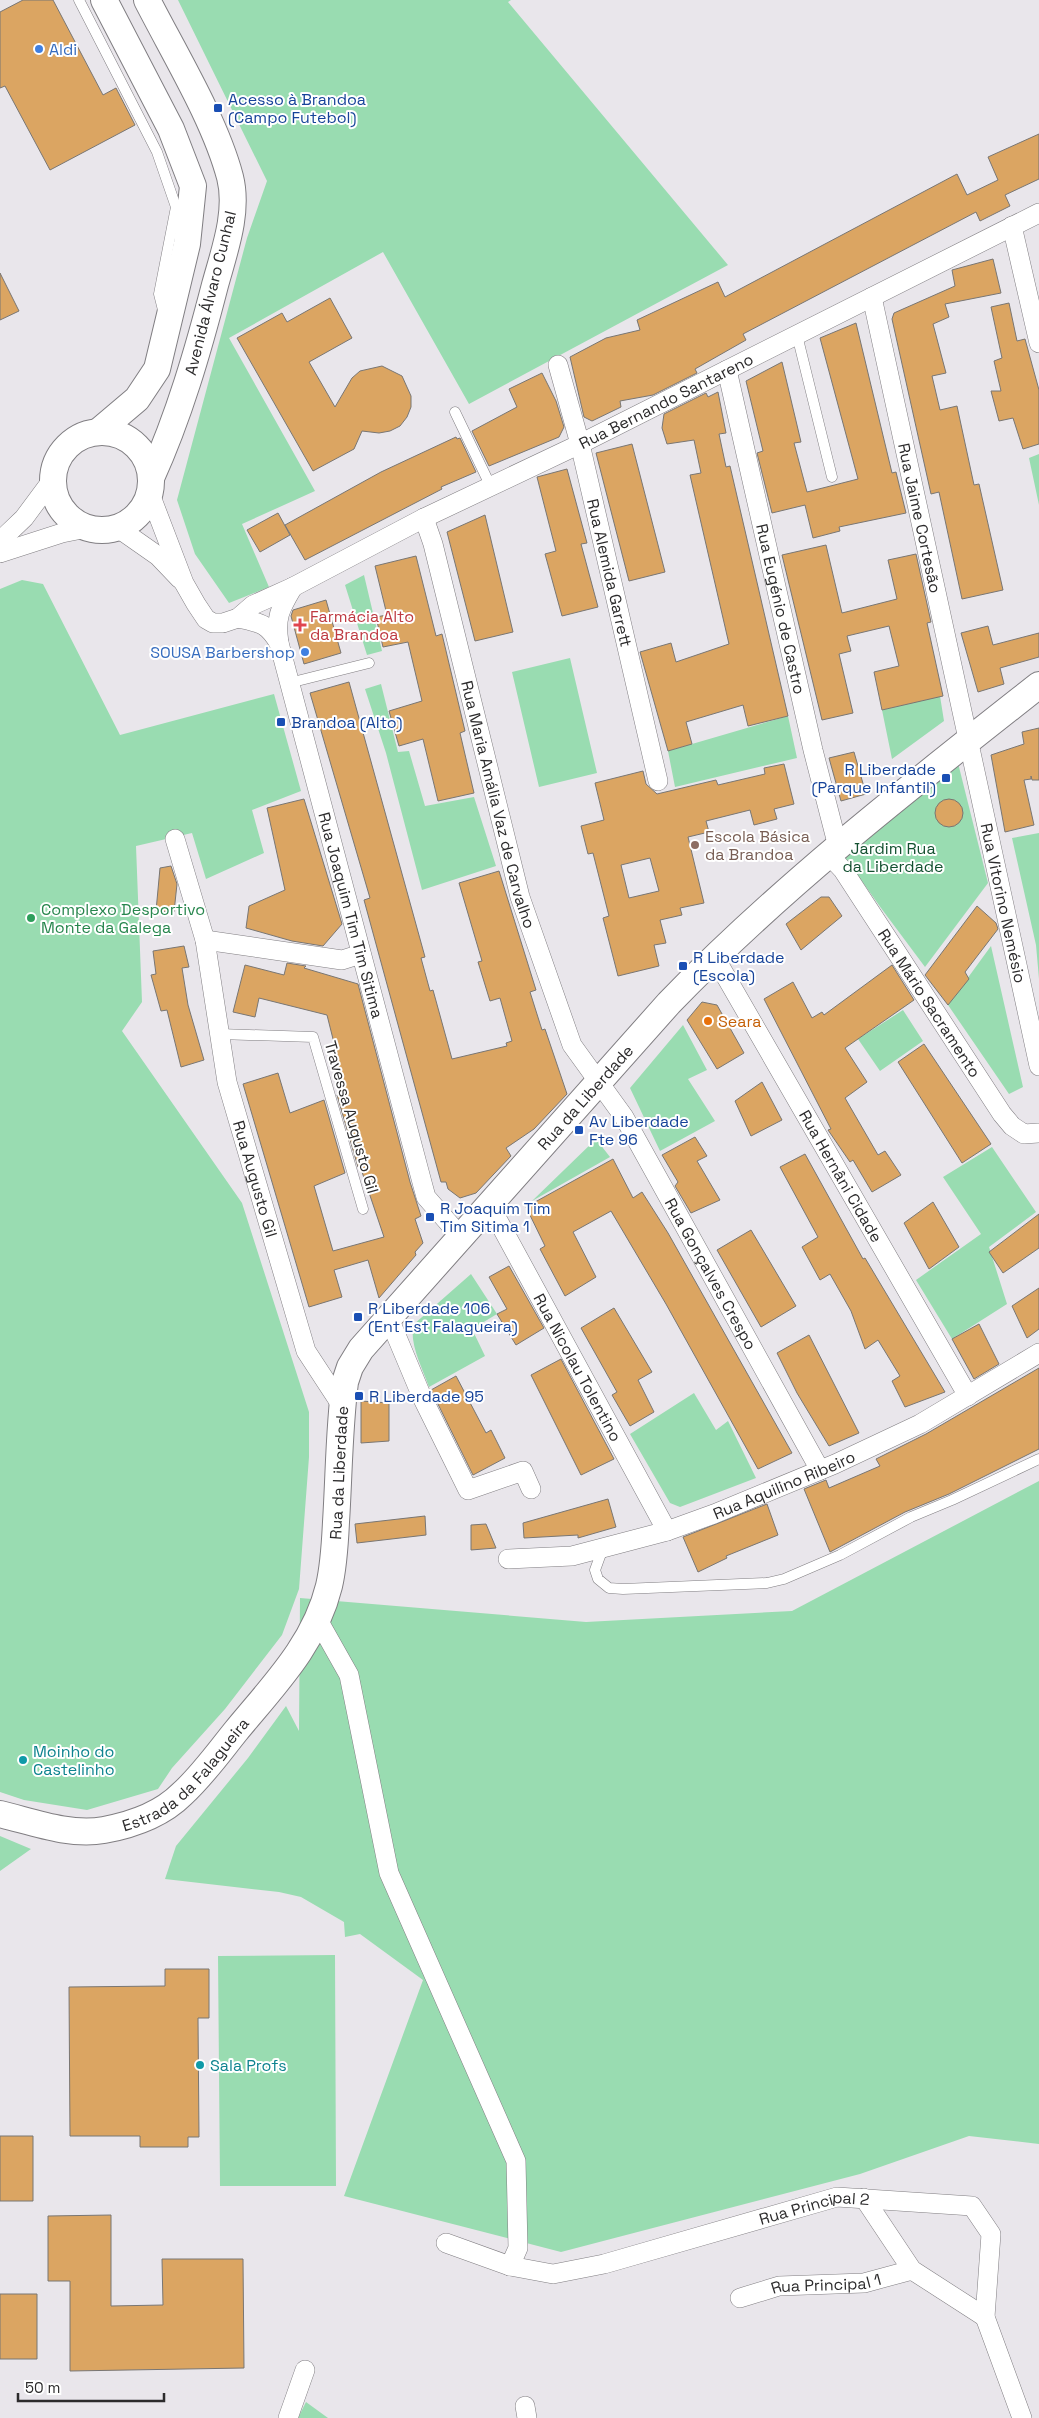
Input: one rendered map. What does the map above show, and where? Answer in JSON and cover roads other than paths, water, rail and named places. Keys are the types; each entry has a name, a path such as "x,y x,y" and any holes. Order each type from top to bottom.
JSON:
{"street":[{"name":"Avenida Álvaro Cunhal","path":"98,432 137,399 158,369 188,244 193,186 171,129 152,96 104,0"},
{"name":"Avenida Álvaro Cunhal","path":"147,0 197,96 222,152 231,179 233,210 190,378 151,486"},
{"name":"Rua Bernando Santareno","path":"238,618 253,605 293,587 424,518 580,444 1039,213"},
{"path":"1012,226 1039,343"},
{"name":"Rua Jaime Cortesão","path":"872,297 970,739"},
{"name":"Rua Alemida Garrett","path":"558,366 580,444 658,781"},
{"name":"Rua Eugénio de Castro","path":"727,370 834,851"},
{"path":"87,528 66,514 58,504 53,479 54,469 63,451 78,438 98,432 123,437 134,444 149,465 151,486 184,583 199,610 210,622 223,623 238,618 262,623 271,630 279,644"},
{"path":"0,541 24,518 53,479"},
{"path":"0,553 62,533 87,528 103,530 118,528 138,514 151,486"},
{"name":"Rua Maria Amália Vaz de Carvalho","path":"424,518 433,544 520,897 572,1045 598,1081"},
{"path":"118,528 158,556 184,583"},
{"name":"Rua Joaquim Tim Tim Sitima","path":"293,587 279,611 276,624 289,683 424,1192 426,1197 460,1236"},
{"name":"Rua da Liberdade","path":"318,1620 330,1582 334,1548 342,1406 350,1367 361,1349 388,1316 598,1081 714,956 834,851 1039,684"},
{"name":"Rua Vitorino Nemésio","path":"970,739 1039,1066"},
{"name":"Rua Augusto Gil","path":"175,839 205,940 227,1082 306,1351 342,1406"},
{"name":"Rua Mário Sacramento","path":"834,851 843,870 1002,1114 1012,1126 1024,1134 1039,1133"},
{"path":"205,940 342,960 361,954"},
{"name":"Rua Hernâni Cidade","path":"714,956 968,1396"},
{"name":"Rua Gonçalves Crespo","path":"598,1081 624,1117 820,1470"},
{"name":"Rua Nicolau Tolentino","path":"489,1204 668,1531"},
{"path":"388,1316 422,1397 468,1490 523,1471 532,1490"},
{"name":"Rua Aquilino Ribeiro","path":"508,1559 572,1556 668,1531 714,1514 820,1470 920,1424 1039,1354"},
{"path":"318,1620 349,1675 389,1873 516,2161 518,2248 510,2266"},
{"name":"Estrada da Falagueira","path":"0,1814 61,1830 82,1832 122,1825 158,1811 182,1795 303,1648 318,1620"},
{"name":"Rua Principal 2","path":"446,2243 510,2266 553,2274 595,2266 837,2197 972,2206 991,2234 985,2317 1022,2418"},
{"path":"864,2198 912,2270 985,2317"},
{"name":"Rua Principal 1","path":"740,2298 779,2286 864,2283 912,2270"},
{"path":"288,2418 305,2370"}],"lane":[{"path":"79,0 158,152 176,207 160,294 167,329"},
{"path":"797,335 832,477"},
{"path":"456,412 491,487"},
{"path":"289,683 369,663"},
{"name":"Travessa Augusto Gil","path":"219,1034 313,1037 363,1209"},
{"path":"603,1548 595,1570 598,1579 609,1588 659,1588 767,1583 784,1579 840,1555 911,1517 1039,1459"}],"place":[{"name":"Aldi","path":"39,49"},
{"name":"Acesso à Brandoa (Campo Futebol)","path":"218,108"},
{"name":"Farmácia Alto da Brandoa","path":"300,625"},
{"name":"SOUSA Barbershop","path":"305,652"},
{"name":"Brandoa (Alto)","path":"281,722"},
{"name":"R Liberdade (Parque Infantil)","path":"946,778"},
{"name":"Escola Básica da Brandoa","path":"695,845"},
{"name":"Complexo Desportivo Monte da Galega","path":"31,918"},
{"name":"R Liberdade (Escola)","path":"683,966"},
{"name":"Seara","path":"708,1021"},
{"name":"Av Liberdade Fte 96","path":"579,1130"},
{"name":"R Joaquim Tim Tim Sitima 1","path":"430,1217"},
{"name":"R Liberdade 106 (Ent Est Falagueira)","path":"358,1317"},
{"name":"R Liberdade 95","path":"359,1396"},
{"name":"Moinho do Castelinho","path":"23,1760"},
{"name":"Sala Profs","path":"200,2065"}],"park label":[{"name":"Jardim Rua da Liberdade","path":"893,857"}]}
